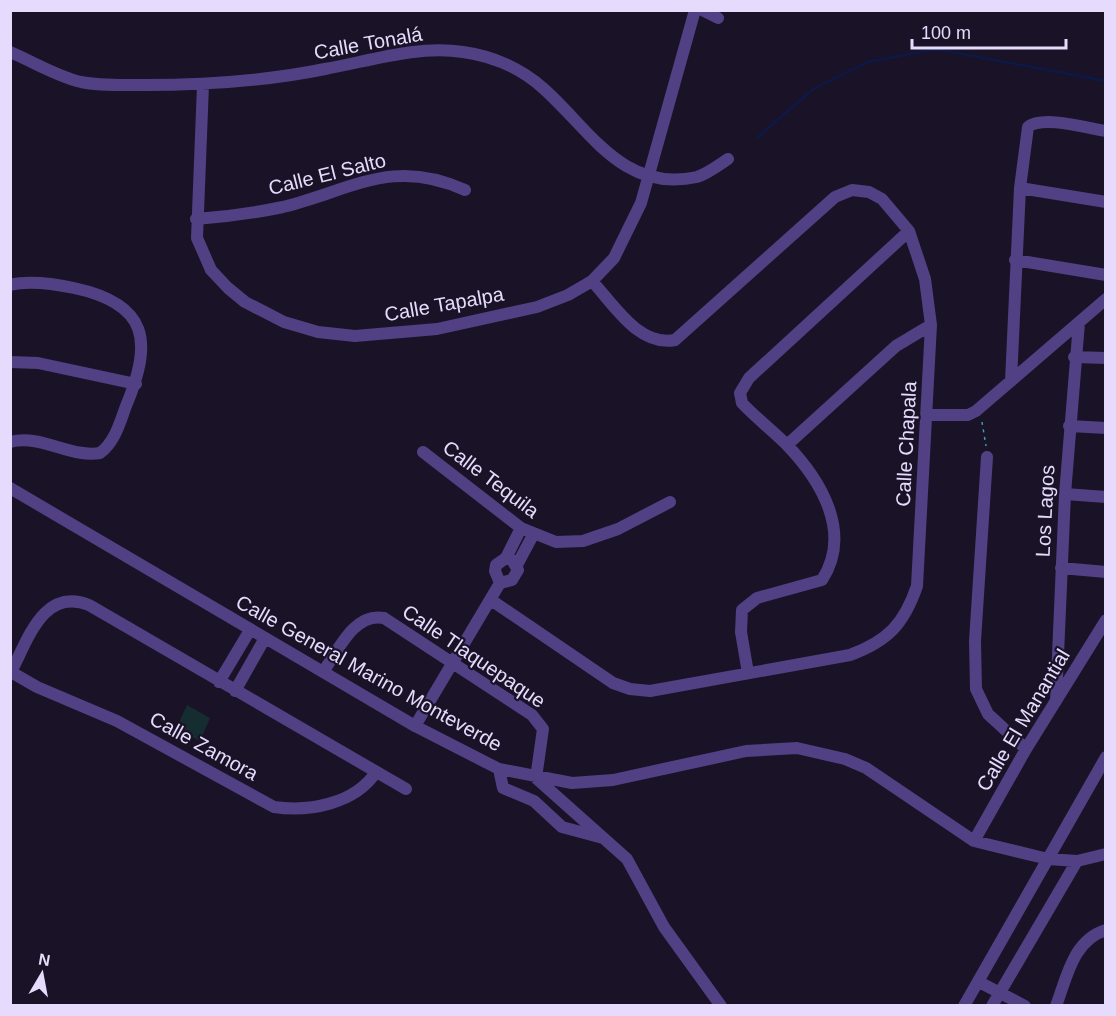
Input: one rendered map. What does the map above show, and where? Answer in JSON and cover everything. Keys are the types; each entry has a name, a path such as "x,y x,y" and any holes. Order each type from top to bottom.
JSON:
{"street":[{"name":"Calle Tapalpa","path":"202,85 197,238 211,270 228,288 246,302 284,322 318,332 355,336 437,329 537,307 568,295 592,281 614,258 632,226 649,177 695,10"},
{"path":"702,10 718,18"},
{"name":"Calle Tonalá","path":"10,52 54,73 82,82 117,85 202,85 299,75 420,51 483,54 514,68 543,88 604,150 626,168 649,177 698,177 728,159"},
{"path":"1011,381 1015,260 1020,188 1028,127 1040,121 1106,131"},
{"name":"Calle El Salto","path":"196,219 229,217 285,206 351,184 387,176 415,175 445,181 465,190"},
{"path":"1020,188 1106,202"},
{"name":"Calle Chapala","path":"491,600 613,683 630,689 666,690 850,655 882,641 899,624 911,604 917,586 928,415 931,325 926,279 909,231 882,199 869,192 852,190 835,197 675,340 666,342 651,340 641,333 592,281"},
{"path":"748,673 741,632 742,610 757,598 822,580 829,569 832,556 832,510 825,495 787,445 742,403 740,393 749,378 909,231"},
{"path":"1015,260 1106,275"},
{"path":"10,285 48,284 70,287 113,300 124,307 134,320 141,336 141,364 136,384 112,440 100,453 83,452 25,438 10,442"},
{"path":"928,415 968,415 976,411 1106,299"},
{"name":"Los Lagos","path":"1056,701 1069,426 1079,323"},
{"path":"787,445 896,346 931,325"},
{"path":"1074,357 1106,358"},
{"path":"10,362 38,363 136,384"},
{"path":"1069,426 1106,428"},
{"name":"Calle Tequila","path":"423,452 521,528 533,535 555,542 583,541 618,529 670,502"},
{"path":"987,457 975,641 976,689 988,714 1026,749"},
{"name":"Calle General Marino Monteverde","path":"10,488 415,726 499,769 536,778 572,783 614,780 746,751 797,748 845,759 866,768 974,841 1048,859 1077,861 1106,854"},
{"path":"1065,494 1106,497"},
{"path":"500,583 507,583 516,575 512,561 521,528"},
{"path":"500,583 495,571 496,564 512,561 533,535"},
{"path":"1061,568 1106,572"},
{"path":"415,726 500,583"},
{"name":"Calle Zamora","path":"376,772 366,787 339,800 300,810 274,807 117,721 37,687 11,672 43,615 63,600 76,600 406,789"},
{"name":"Calle Tlaquepaque","path":"323,672 354,627 363,619 374,616 384,618 454,662 539,722 543,729 543,739 536,778"},
{"name":"Calle El Manantial","path":"974,841 1026,749 1106,620"},
{"path":"219,682 250,630"},
{"path":"235,691 265,638"},
{"path":"964,1005 1106,757"},
{"path":"499,769 503,788 540,805 562,827 606,838"},
{"path":"536,778 606,838 627,860 664,927 721,1005"},
{"path":"992,1005 1077,861"},
{"path":"1056,1005 1078,950 1088,938 1106,930"},
{"path":"979,982 1025,1005"}],"path":[{"path":"976,411 985,430 987,457"}],"green space":[{"path":"187,705 210,718 200,741 176,729"}],"waterway":[{"path":"758,137 813,89 868,62 936,49 1106,81"}]}
